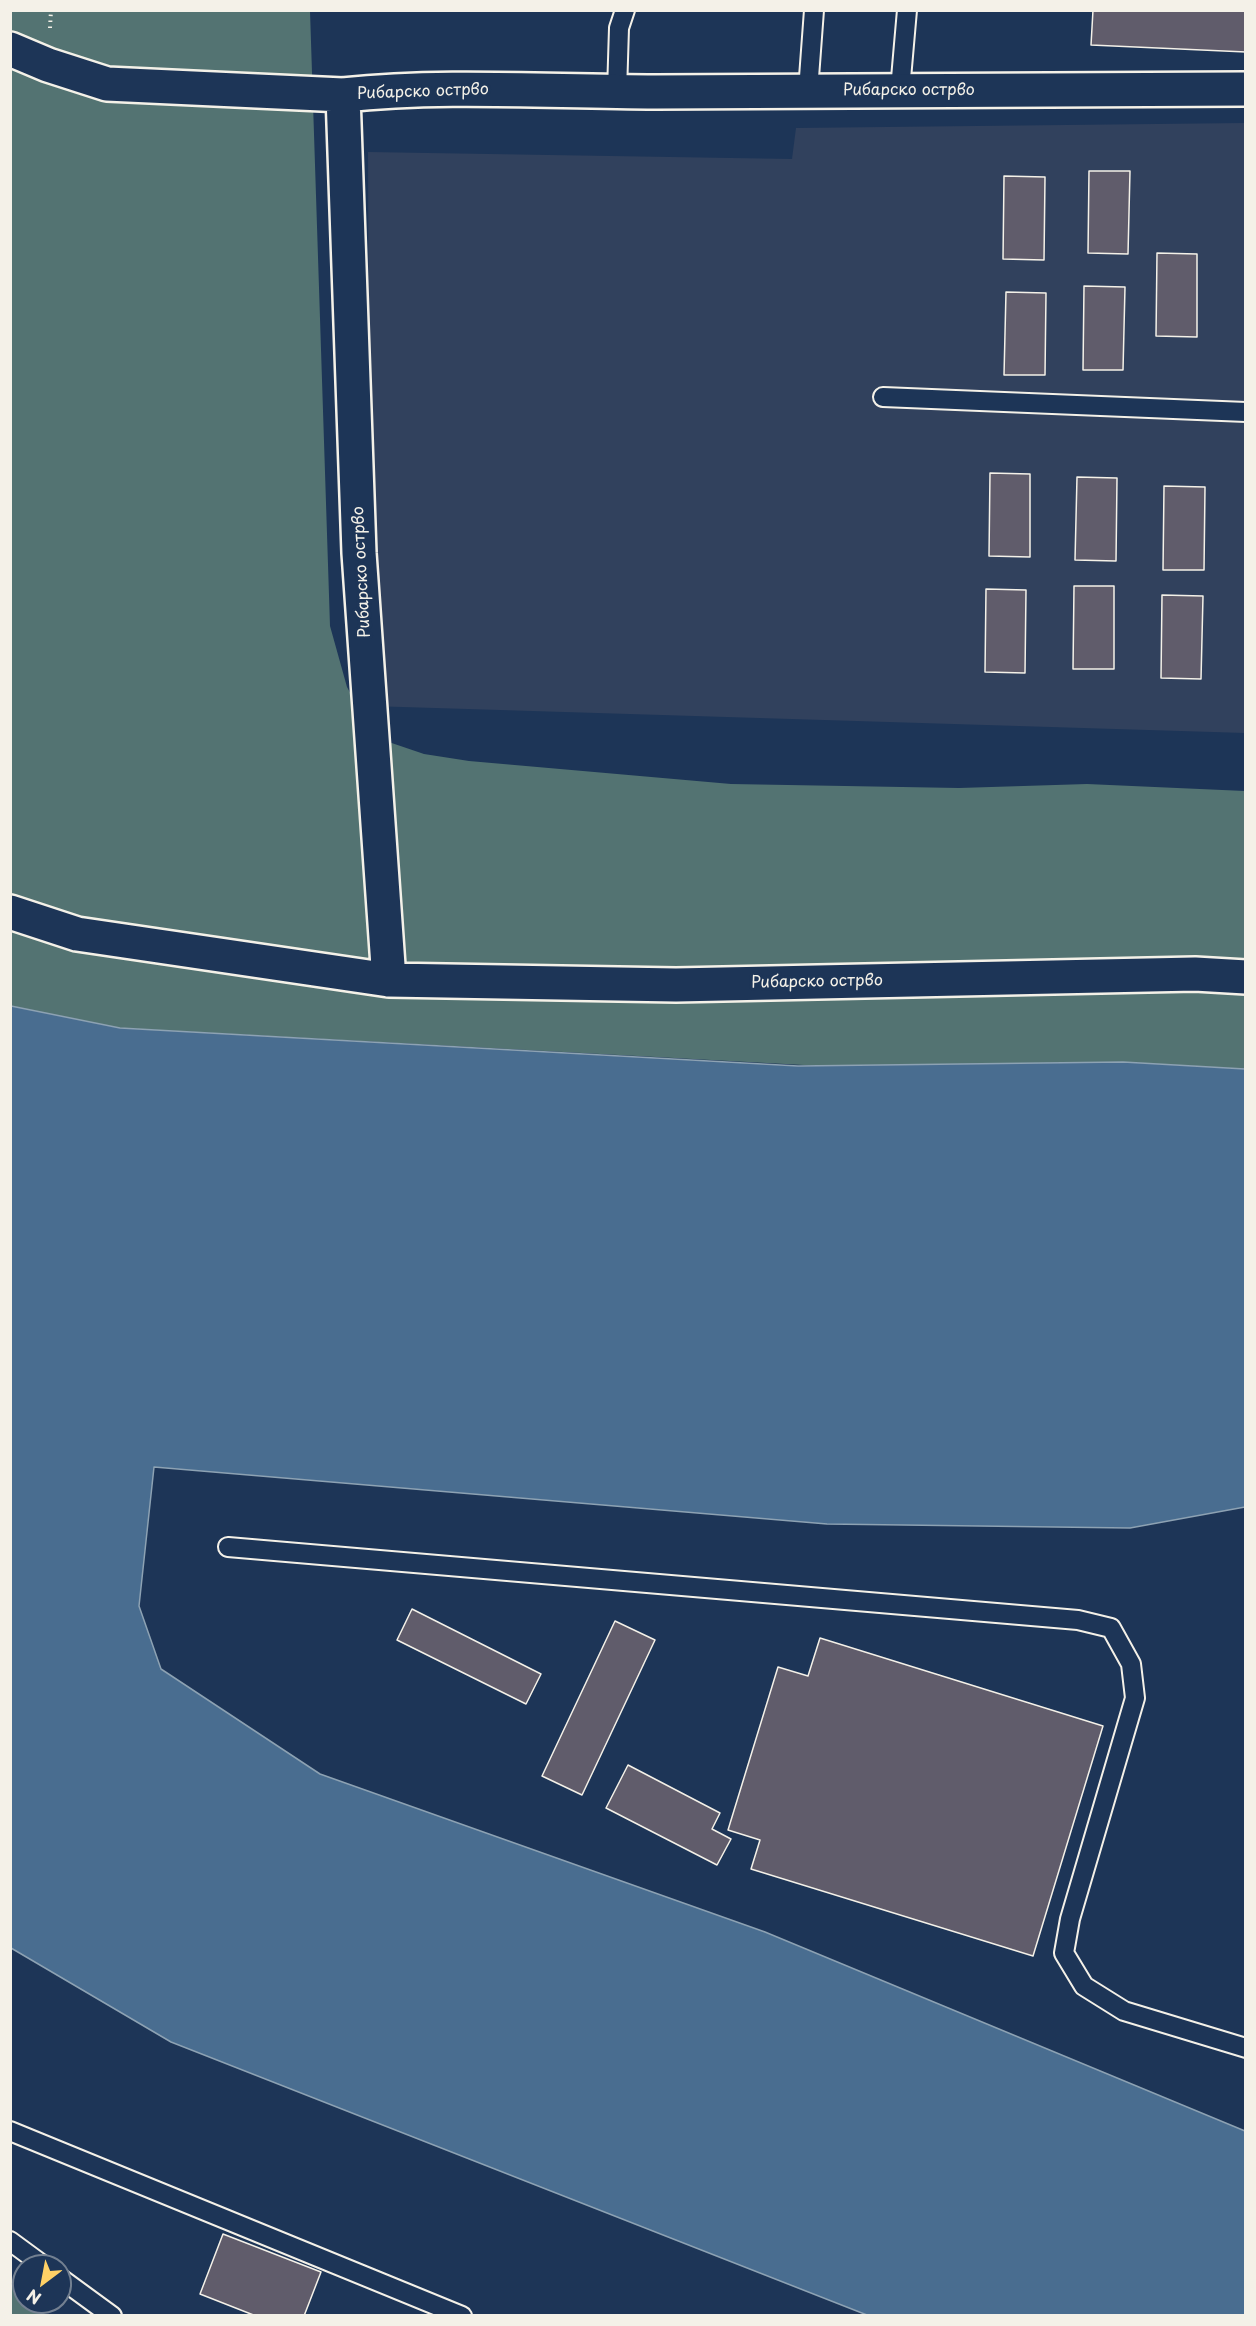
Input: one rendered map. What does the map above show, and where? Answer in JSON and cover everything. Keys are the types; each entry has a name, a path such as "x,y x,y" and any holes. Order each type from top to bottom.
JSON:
{"street":[{"path":"10,50 107,84 343,95"},
{"name":"Рибарско острво","path":"389,980 359,553 343,95 397,90 468,88 617,92 1245,89"},
{"name":"Рибарско острво","path":"10,912 77,934 389,980 676,985 1183,975 1245,977"}],"lane":[{"path":"617,92 619,28 625,10"},
{"path":"808,91 814,10"},
{"path":"900,90 908,10"},
{"path":"883,397 1245,412"},
{"path":"228,1547 1078,1620 1111,1628 1131,1664 1135,1698 1070,1919 1064,1953 1084,1986 1124,2011 1245,2048"},
{"path":"10,2131 462,2316"},
{"path":"10,2241 28,2254"},
{"path":"72,2287 112,2316"}],"shaded area":[{"path":"1245,123 1245,733 370,706 368,152 792,159 796,128"},
{"path":"11,1006 120,1028 798,1066 1123,1062 1245,1069 1245,1507 1130,1528 827,1524 154,1467 139,1606 161,1669 320,1774 765,1932 1245,2131 1245,2315 867,2315 171,2042 11,1948"}],"green space":[{"path":"11,11 310,11 330,626 347,687 374,737 424,754 469,761 731,784 959,788 1087,784 1245,791 1245,1069 1123,1062 822,1066 120,1028 11,1006"},
{"path":"10,2284 12,2286 12,2314 46,2315 11,2315"}],"building":[{"path":"1093,10 1246,10 1246,52 1091,45"},
{"path":"1089,171 1130,171 1128,254 1088,253"},
{"path":"1004,176 1045,177 1044,260 1003,259"},
{"path":"1157,253 1197,254 1197,337 1156,336"},
{"path":"1084,286 1125,287 1123,370 1083,370"},
{"path":"1006,292 1046,293 1045,375 1004,375"},
{"path":"990,473 1030,474 1030,557 989,556"},
{"path":"1077,477 1117,478 1116,561 1075,560"},
{"path":"1164,486 1205,487 1204,570 1163,570"},
{"path":"1074,586 1114,586 1114,669 1073,669"},
{"path":"986,589 1026,590 1025,673 985,672"},
{"path":"1162,595 1203,596 1201,679 1161,678"},
{"path":"412,1609 541,1674 526,1704 397,1640"},
{"path":"615,1621 655,1640 582,1795 542,1776"},
{"path":"820,1638 1103,1726 1033,1956 751,1869 760,1840 728,1830 778,1667 808,1676"},
{"path":"628,1765 720,1813 712,1829 731,1839 717,1865 606,1808"},
{"path":"223,2234 321,2272 304,2316 256,2316 200,2294"}]}
